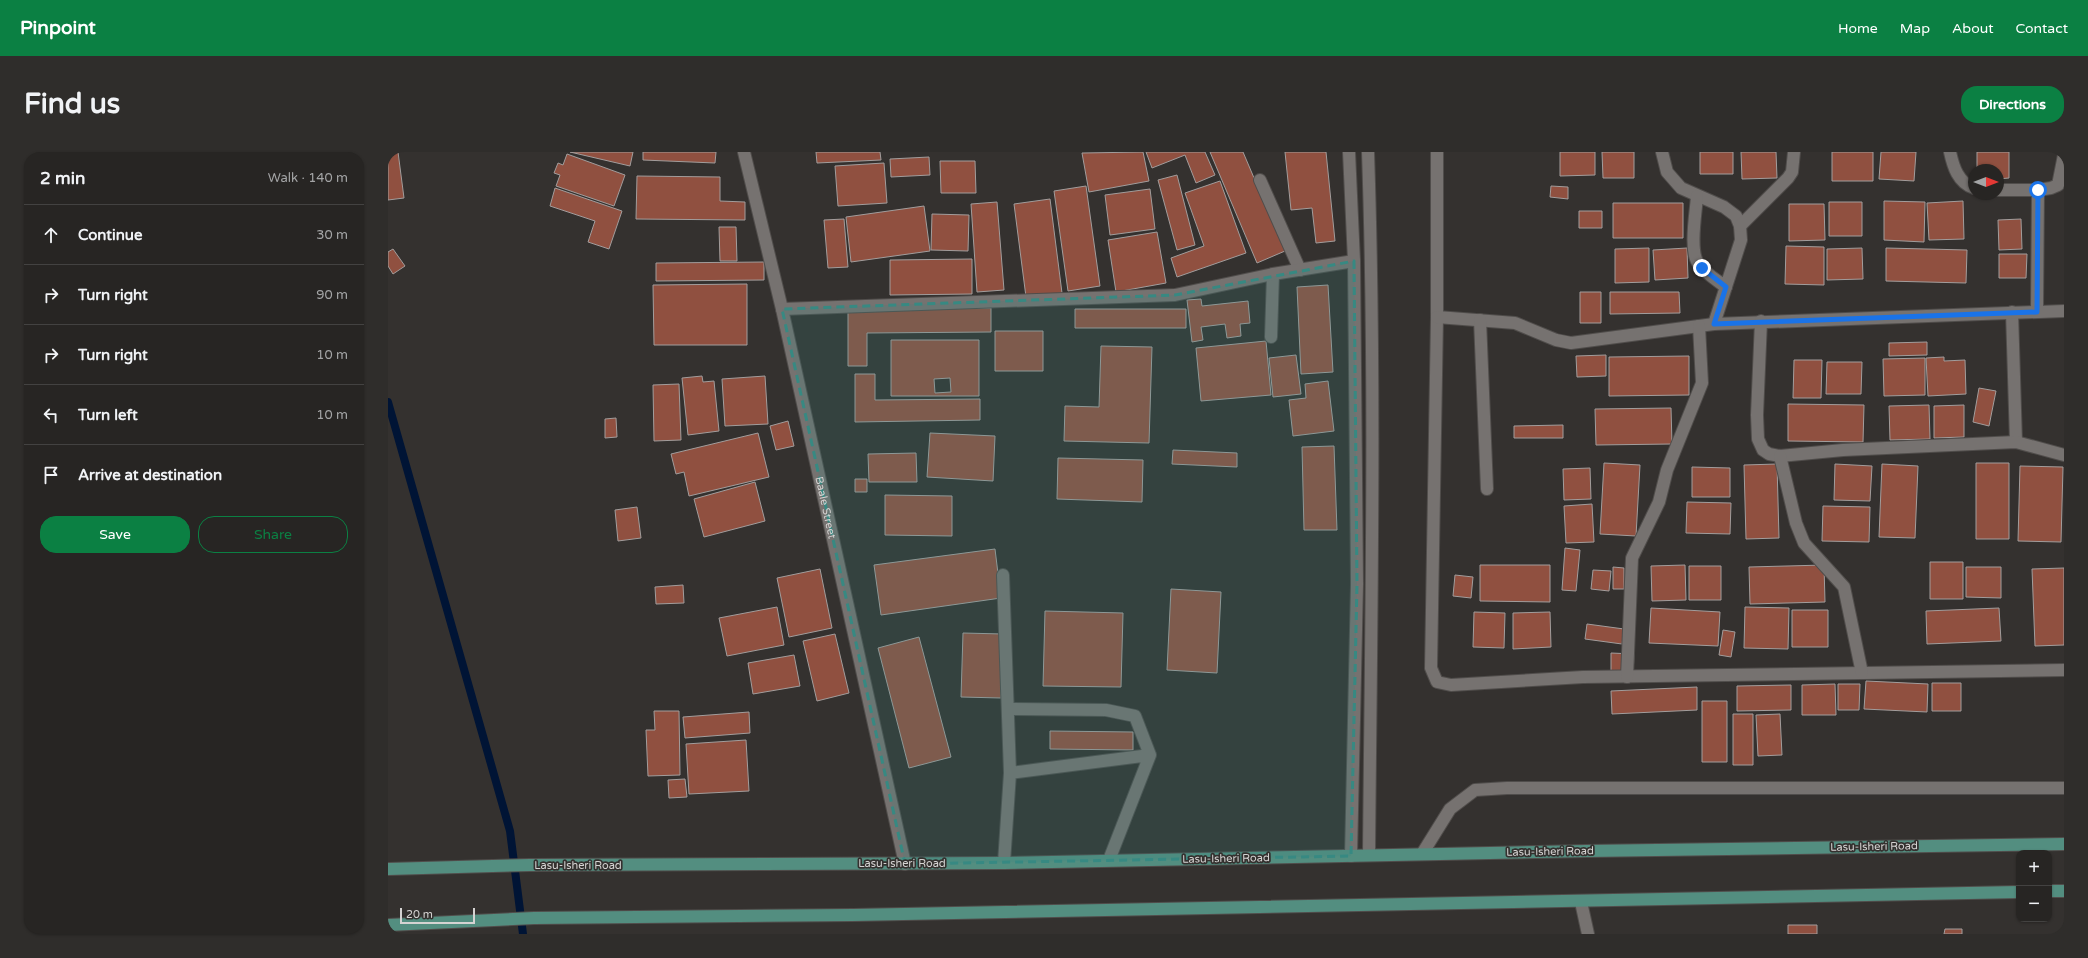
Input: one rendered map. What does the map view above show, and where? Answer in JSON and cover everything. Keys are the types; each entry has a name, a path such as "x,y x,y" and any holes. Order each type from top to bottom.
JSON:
{"main road":[{"name":"Lasu-Isheri Road","path":"388,869 530,865 1004,863 1422,854 2064,844"},
{"path":"2052,891 2064,891"},
{"path":"388,925 534,918 861,915 1581,902 2016,892"}],"street":[{"name":"Baale Street","path":"744,152 782,309 905,864"},
{"path":"1349,152 1354,261 1357,584 1351,856"},
{"path":"1368,152 1372,256 1373,431 1369,855"},
{"path":"1437,152 1437,318 1431,668 1437,682 1451,685 1583,677 2064,670"},
{"path":"1662,152 1667,172 1681,188 1724,207 1736,216 1740,226 1741,240 1714,324"},
{"path":"1740,226 1788,178 1792,172 1794,152"},
{"path":"1950,152 1953,168 1968,186"},
{"path":"2004,190 2038,190 2051,188 2058,185 2064,155"},
{"path":"1260,180 1300,270"},
{"path":"2037,312 2038,190"},
{"path":"1697,196 1694,239 1697,262 1702,268 1726,287"},
{"path":"782,309 1175,295 1273,274 1354,261"},
{"path":"1271,337 1273,274"},
{"path":"1437,318 1515,323 1556,340 1571,343 1714,324 1760,321 2064,311"},
{"path":"2012,312 2016,442"},
{"path":"1480,320 1487,489"},
{"path":"1760,321 1757,415 1758,439 1763,450 1769,454 1780,456 1843,450 2016,442 2064,455"},
{"path":"1626,676 1632,558 1659,502 1667,470 1702,383 1699,326"},
{"path":"1780,456 1796,523 1804,543 1844,587 1862,673"},
{"path":"1003,575 1010,773 1004,863"},
{"path":"1008,709 1106,710 1135,716 1150,755 1109,860"},
{"path":"1010,773 1150,755"},
{"path":"1422,854 1450,809 1475,790 1507,788 2064,788"},
{"path":"1581,902 1588,934"}],"highlighted area":[{"path":"1354,261 1357,584 1351,856 905,864 782,309 1175,295"}],"building":[{"path":"388,152 398,152 404,198 388,200"},
{"path":"570,152 633,152 630,166"},
{"path":"643,152 716,152 715,163 643,160"},
{"path":"816,152 880,152 881,160 817,163"},
{"path":"1143,152 1149,181 1089,192 1082,153"},
{"path":"1146,152 1205,152 1215,175 1196,183 1185,155 1152,168"},
{"path":"1210,152 1243,152 1285,251 1257,263"},
{"path":"1285,152 1326,152 1335,241 1316,243 1312,208 1291,210"},
{"path":"1560,152 1595,152 1595,175 1560,176"},
{"path":"1602,152 1634,152 1634,178 1603,178"},
{"path":"1700,152 1733,152 1733,174 1700,174"},
{"path":"1741,152 1776,152 1777,178 1742,179"},
{"path":"1832,152 1873,152 1873,181 1832,181"},
{"path":"1881,152 1916,152 1914,181 1879,179"},
{"path":"1977,152 2009,152 2009,178 2004,178 2004,164 1977,164"},
{"path":"567,154 625,175 614,206 556,186 560,175 554,173 558,163 563,165"},
{"path":"929,157 930,175 891,177 890,159"},
{"path":"940,161 975,161 976,193 941,193"},
{"path":"884,163 887,203 838,206 835,166"},
{"path":"1177,175 1195,245 1177,250 1158,180"},
{"path":"637,176 720,177 720,201 745,202 745,220 636,219"},
{"path":"1220,181 1246,253 1177,277 1171,258 1204,246 1185,193"},
{"path":"1086,186 1100,286 1068,291 1054,191"},
{"path":"1551,186 1568,187 1568,199 1550,197"},
{"path":"555,188 622,211 609,249 588,242 595,221 550,206"},
{"path":"1150,189 1155,229 1110,235 1105,195"},
{"path":"1050,199 1062,293 1026,297 1014,204"},
{"path":"1884,201 1925,202 1924,242 1884,240"},
{"path":"1963,201 1964,239 1929,240 1927,203"},
{"path":"997,202 1004,290 977,292 971,204"},
{"path":"1829,202 1862,202 1862,236 1829,236"},
{"path":"1613,203 1683,203 1683,238 1613,238"},
{"path":"1789,204 1824,204 1825,240 1789,241"},
{"path":"924,206 930,251 851,262 846,217"},
{"path":"1579,211 1602,211 1602,228 1579,228"},
{"path":"932,214 969,215 968,251 931,250"},
{"path":"844,219 848,267 828,268 824,220"},
{"path":"2021,219 2022,249 1999,250 1998,220"},
{"path":"719,227 736,227 737,261 720,261"},
{"path":"1157,232 1166,283 1116,292 1108,240"},
{"path":"1786,246 1824,247 1824,285 1785,284"},
{"path":"1649,248 1649,282 1615,283 1615,249"},
{"path":"1687,248 1688,278 1655,280 1653,250"},
{"path":"1862,248 1863,279 1827,280 1827,249"},
{"path":"1886,248 1967,250 1966,283 1886,281"},
{"path":"393,249 405,266 393,274 388,266 388,252"},
{"path":"1999,254 2027,254 2026,278 1999,278"},
{"path":"972,259 972,294 890,295 890,260"},
{"path":"764,262 764,280 656,281 656,263"},
{"path":"747,284 747,345 654,345 653,285"},
{"path":"1328,285 1333,372 1301,374 1297,287"},
{"path":"1580,292 1601,292 1601,323 1580,323"},
{"path":"1610,292 1679,292 1680,313 1610,314"},
{"path":"1201,299 1202,306 1248,301 1250,323 1240,324 1241,336 1227,338 1225,324 1201,327 1203,340 1192,342 1187,300"},
{"path":"991,308 991,332 867,333 867,366 848,366 848,310"},
{"path":"1075,309 1186,309 1186,328 1075,328"},
{"path":"995,331 1043,331 1043,371 995,371"},
{"path":"891,340 979,340 979,396 891,396","holes":["950,378 951,392 935,393 934,379"]},
{"path":"1266,341 1271,395 1201,401 1196,348"},
{"path":"1927,342 1927,355 1889,356 1889,343"},
{"path":"1101,346 1152,347 1149,443 1064,441 1065,406 1099,407"},
{"path":"1296,355 1301,394 1273,397 1269,358"},
{"path":"1606,355 1606,376 1577,377 1576,356"},
{"path":"1689,356 1689,395 1609,396 1609,357"},
{"path":"1944,357 1944,361 1965,360 1966,394 1928,396 1926,358"},
{"path":"1925,358 1925,395 1884,396 1883,359"},
{"path":"1794,360 1822,360 1821,398 1793,398"},
{"path":"1827,362 1862,362 1861,394 1826,394"},
{"path":"855,374 875,374 875,400 980,399 980,420 855,422"},
{"path":"702,376 703,382 714,381 719,431 688,435 682,378"},
{"path":"765,376 768,424 725,426 722,379"},
{"path":"1328,381 1334,431 1293,436 1289,400 1306,398 1305,384"},
{"path":"679,384 681,440 654,441 653,385"},
{"path":"1979,388 1996,391 1989,426 1973,422"},
{"path":"1788,404 1864,405 1863,442 1788,441"},
{"path":"1929,405 1930,439 1890,440 1889,406"},
{"path":"1964,405 1964,437 1934,438 1934,406"},
{"path":"1671,408 1672,444 1596,445 1595,409"},
{"path":"616,418 617,437 605,438 605,419"},
{"path":"788,421 794,446 776,450 770,426"},
{"path":"1563,425 1563,438 1514,438 1514,426"},
{"path":"758,433 769,477 689,496 684,472 676,474 671,454"},
{"path":"930,433 995,436 993,481 927,477"},
{"path":"1334,446 1337,530 1304,530 1302,447"},
{"path":"1173,450 1237,453 1237,467 1172,464"},
{"path":"916,453 917,482 869,482 868,454"},
{"path":"1058,458 1143,460 1142,502 1057,499"},
{"path":"1604,463 1640,465 1636,536 1600,534"},
{"path":"1976,463 2009,463 2009,539 1976,539"},
{"path":"1777,464 1779,538 1746,539 1744,465"},
{"path":"1835,464 1872,466 1870,501 1834,500"},
{"path":"1882,464 1918,466 1915,538 1879,537"},
{"path":"2020,466 2063,467 2061,542 2018,541"},
{"path":"1692,467 1730,468 1730,497 1692,497"},
{"path":"1590,468 1591,499 1564,500 1563,469"},
{"path":"855,479 867,479 867,492 855,492"},
{"path":"755,482 765,521 704,537 694,499"},
{"path":"885,495 952,496 952,536 885,535"},
{"path":"1687,502 1731,503 1730,534 1686,533"},
{"path":"1592,504 1594,542 1566,543 1564,506"},
{"path":"1823,506 1870,507 1869,542 1822,541"},
{"path":"637,507 641,538 618,541 615,510"},
{"path":"1565,548 1580,550 1576,591 1562,590"},
{"path":"995,549 1001,598 881,615 874,565"},
{"path":"1930,562 1963,562 1963,599 1930,599"},
{"path":"1480,565 1550,565 1550,602 1480,601"},
{"path":"1685,565 1686,600 1652,601 1651,566"},
{"path":"1824,565 1825,602 1750,604 1749,567"},
{"path":"1689,566 1721,566 1721,600 1689,600"},
{"path":"1613,567 1624,568 1624,589 1613,589"},
{"path":"1966,567 2001,567 2001,598 1966,597"},
{"path":"2064,568 2064,645 2035,646 2032,569"},
{"path":"820,569 832,628 789,637 777,578"},
{"path":"1593,570 1611,571 1609,591 1591,589"},
{"path":"1455,575 1473,577 1471,598 1453,596"},
{"path":"683,585 684,603 656,604 655,587"},
{"path":"1171,589 1221,592 1217,673 1167,670"},
{"path":"777,607 784,645 727,656 719,618"},
{"path":"1745,607 1789,608 1788,649 1744,648"},
{"path":"1651,608 1720,612 1718,646 1649,643"},
{"path":"1999,608 2001,641 1927,644 1926,611"},
{"path":"1792,610 1828,610 1828,647 1792,647"},
{"path":"1045,611 1123,613 1121,687 1043,686"},
{"path":"1474,612 1505,613 1504,648 1473,647"},
{"path":"1550,612 1551,647 1513,649 1513,613"},
{"path":"1587,624 1624,629 1622,644 1585,639"},
{"path":"1723,630 1735,632 1731,657 1719,655"},
{"path":"963,633 1003,634 1001,698 961,697"},
{"path":"835,634 849,693 817,701 803,641"},
{"path":"919,637 951,757 909,768 878,648"},
{"path":"1611,653 1634,654 1633,675 1611,674"},
{"path":"794,655 800,686 753,694 748,663"},
{"path":"1866,681 1928,684 1927,712 1864,709"},
{"path":"1932,683 1961,683 1961,711 1932,711"},
{"path":"1835,684 1836,715 1802,715 1802,685"},
{"path":"1838,684 1860,684 1859,710 1838,710"},
{"path":"1791,685 1791,710 1737,711 1737,686"},
{"path":"1697,687 1697,710 1612,714 1611,691"},
{"path":"1702,701 1727,701 1727,762 1702,762"},
{"path":"654,711 679,711 680,775 648,776 646,730 655,730"},
{"path":"749,712 750,733 685,738 683,717"},
{"path":"1733,714 1753,714 1753,765 1733,765"},
{"path":"1780,714 1782,755 1758,756 1756,715"},
{"path":"1050,731 1133,732 1133,750 1050,749"},
{"path":"746,740 749,791 689,794 686,744"},
{"path":"685,779 687,797 669,798 668,780"},
{"path":"1788,925 1817,925 1817,934 1788,934"},
{"path":"1945,929 1962,929 1962,934 1944,934"}],"waterway":[{"path":"388,402 510,831 523,934"}],"route":[{"path":"1702,268 1726,287 1714,324 1760,321 2037,312 2038,190"}]}
